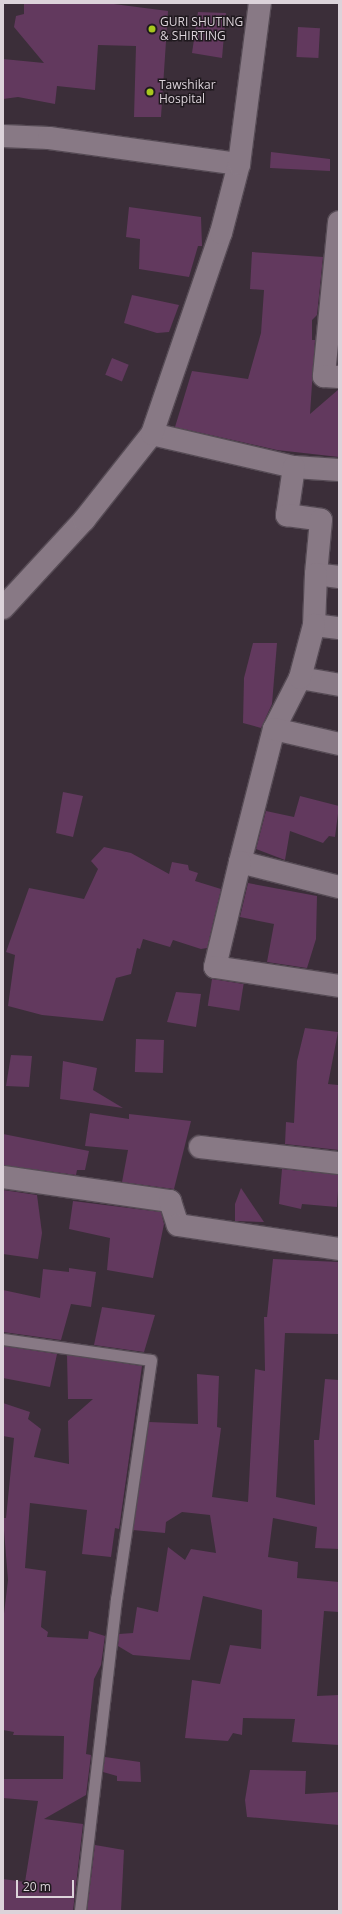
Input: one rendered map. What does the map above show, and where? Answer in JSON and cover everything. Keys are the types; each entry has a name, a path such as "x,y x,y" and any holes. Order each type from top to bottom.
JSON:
{"street":[{"path":"3,608 84,520 152,434 221,233 239,164 260,3"},
{"path":"3,136 49,138 239,164"},
{"path":"339,222 324,376 339,377"},
{"path":"152,434 294,467 339,470"},
{"path":"294,467 287,515 320,520 314,624 300,678 274,729 215,967 339,986"},
{"path":"316,574 339,577"},
{"path":"314,624 339,628"},
{"path":"300,678 339,685"},
{"path":"274,729 339,744"},
{"path":"240,862 339,887"},
{"path":"200,1147 339,1163"},
{"path":"3,1177 170,1201 178,1224 339,1249"}],"lane":[{"path":"3,1339 151,1360 116,1599 80,1911"}],"building":[{"path":"24,3 106,3 168,11 161,117 134,117 136,46 98,45 95,90 57,86 55,104 18,97 3,99 3,59 44,63 14,27 16,16 24,14"},
{"path":"198,12 226,13 222,58 192,53"},
{"path":"298,27 320,28 318,58 296,57"},
{"path":"271,152 330,159 330,171 270,168"},
{"path":"129,207 201,217 202,246 198,246 189,277 139,269 140,239 126,237"},
{"path":"252,252 323,257 317,315 312,320 312,340 315,340 310,414 339,389 339,457 277,450 175,427 192,371 248,379 261,333 264,290 250,289"},
{"path":"132,295 179,305 169,332 157,333 124,323"},
{"path":"112,358 129,365 122,381 105,375"},
{"path":"253,643 277,643 272,704 261,728 243,723 244,678"},
{"path":"63,792 83,796 73,837 56,833"},
{"path":"300,796 339,806 335,837 329,836 323,843 290,831 285,860 256,849 266,811 294,817"},
{"path":"104,847 131,853 169,874 172,862 188,865 189,870 198,873 195,881 221,889 207,948 201,949 173,940 170,947 143,939 140,949 137,948 131,974 116,978 103,1021 42,1015 8,1006 15,955 6,952 29,888 84,899 98,869 91,861"},
{"path":"248,883 317,896 316,939 307,968 267,962 274,924 240,917"},
{"path":"212,979 244,984 239,1011 208,1006"},
{"path":"176,992 201,994 196,1027 167,1022"},
{"path":"305,1028 338,1032 328,1084 338,1085 339,1150 285,1144 286,1122 294,1123 297,1061"},
{"path":"136,1039 164,1040 163,1073 135,1072"},
{"path":"11,1055 32,1056 29,1087 6,1086"},
{"path":"63,1061 97,1068 93,1090 123,1108 60,1099"},
{"path":"90,1113 129,1119 129,1114 191,1121 174,1189 122,1182 128,1150 85,1146"},
{"path":"3,1134 89,1151 85,1170 77,1170 76,1175 3,1165"},
{"path":"282,1169 339,1175 337,1207 302,1204 301,1209 279,1204"},
{"path":"241,1188 264,1222 235,1221 235,1204"},
{"path":"3,1190 37,1195 42,1233 38,1259 3,1254"},
{"path":"73,1201 161,1212 164,1224 153,1278 107,1270 110,1238 69,1229"},
{"path":"273,1259 339,1262 339,1334 285,1333 276,1497 315,1505 314,1440 319,1440 325,1379 339,1380 339,1549 315,1548 317,1527 273,1518 268,1557 298,1562 297,1578 339,1582 339,1612 324,1611 317,1696 339,1695 339,1745 292,1742 295,1719 243,1718 242,1735 233,1733 228,1741 185,1738 192,1680 220,1684 230,1645 261,1649 262,1610 203,1596 190,1660 133,1655 118,1646 119,1634 133,1633 137,1607 158,1612 168,1547 185,1560 191,1549 216,1553 210,1515 182,1512 166,1522 165,1533 133,1530 149,1422 198,1424 197,1374 219,1376 217,1427 221,1428 212,1497 248,1502 255,1369 265,1371 264,1317 267,1317"},
{"path":"69,1268 96,1272 91,1307 71,1304 61,1340 3,1332 3,1290 40,1298 43,1269 69,1272"},
{"path":"102,1307 155,1315 144,1352 94,1345"},
{"path":"3,1346 57,1354 50,1387 3,1378"},
{"path":"67,1355 142,1366 119,1529 115,1528 111,1557 82,1554 87,1510 30,1503 25,1568 46,1571 41,1627 48,1632 47,1637 88,1639 89,1631 105,1636 101,1665 94,1679 86,1754 91,1755 86,1795 44,1819 83,1824 73,1911 3,1911 3,1879 25,1882 38,1801 3,1798 3,1779 63,1779 64,1736 13,1735 14,1732 3,1730 3,1622 8,1580 3,1518 6,1518 14,1438 3,1436 3,1403 30,1412 28,1419 41,1429 34,1457 69,1464 68,1421 93,1399 68,1399"},
{"path":"105,1757 140,1762 141,1782 117,1781 117,1776 103,1772"},
{"path":"250,1770 306,1771 305,1794 339,1792 339,1825 247,1817 245,1800"},
{"path":"95,1845 124,1850 121,1911 87,1911"}],"place":[{"name":"GURI SHUTING & SHIRTING","path":"152,29"},
{"name":"Tawshikar Hospital","path":"150,92"}]}
